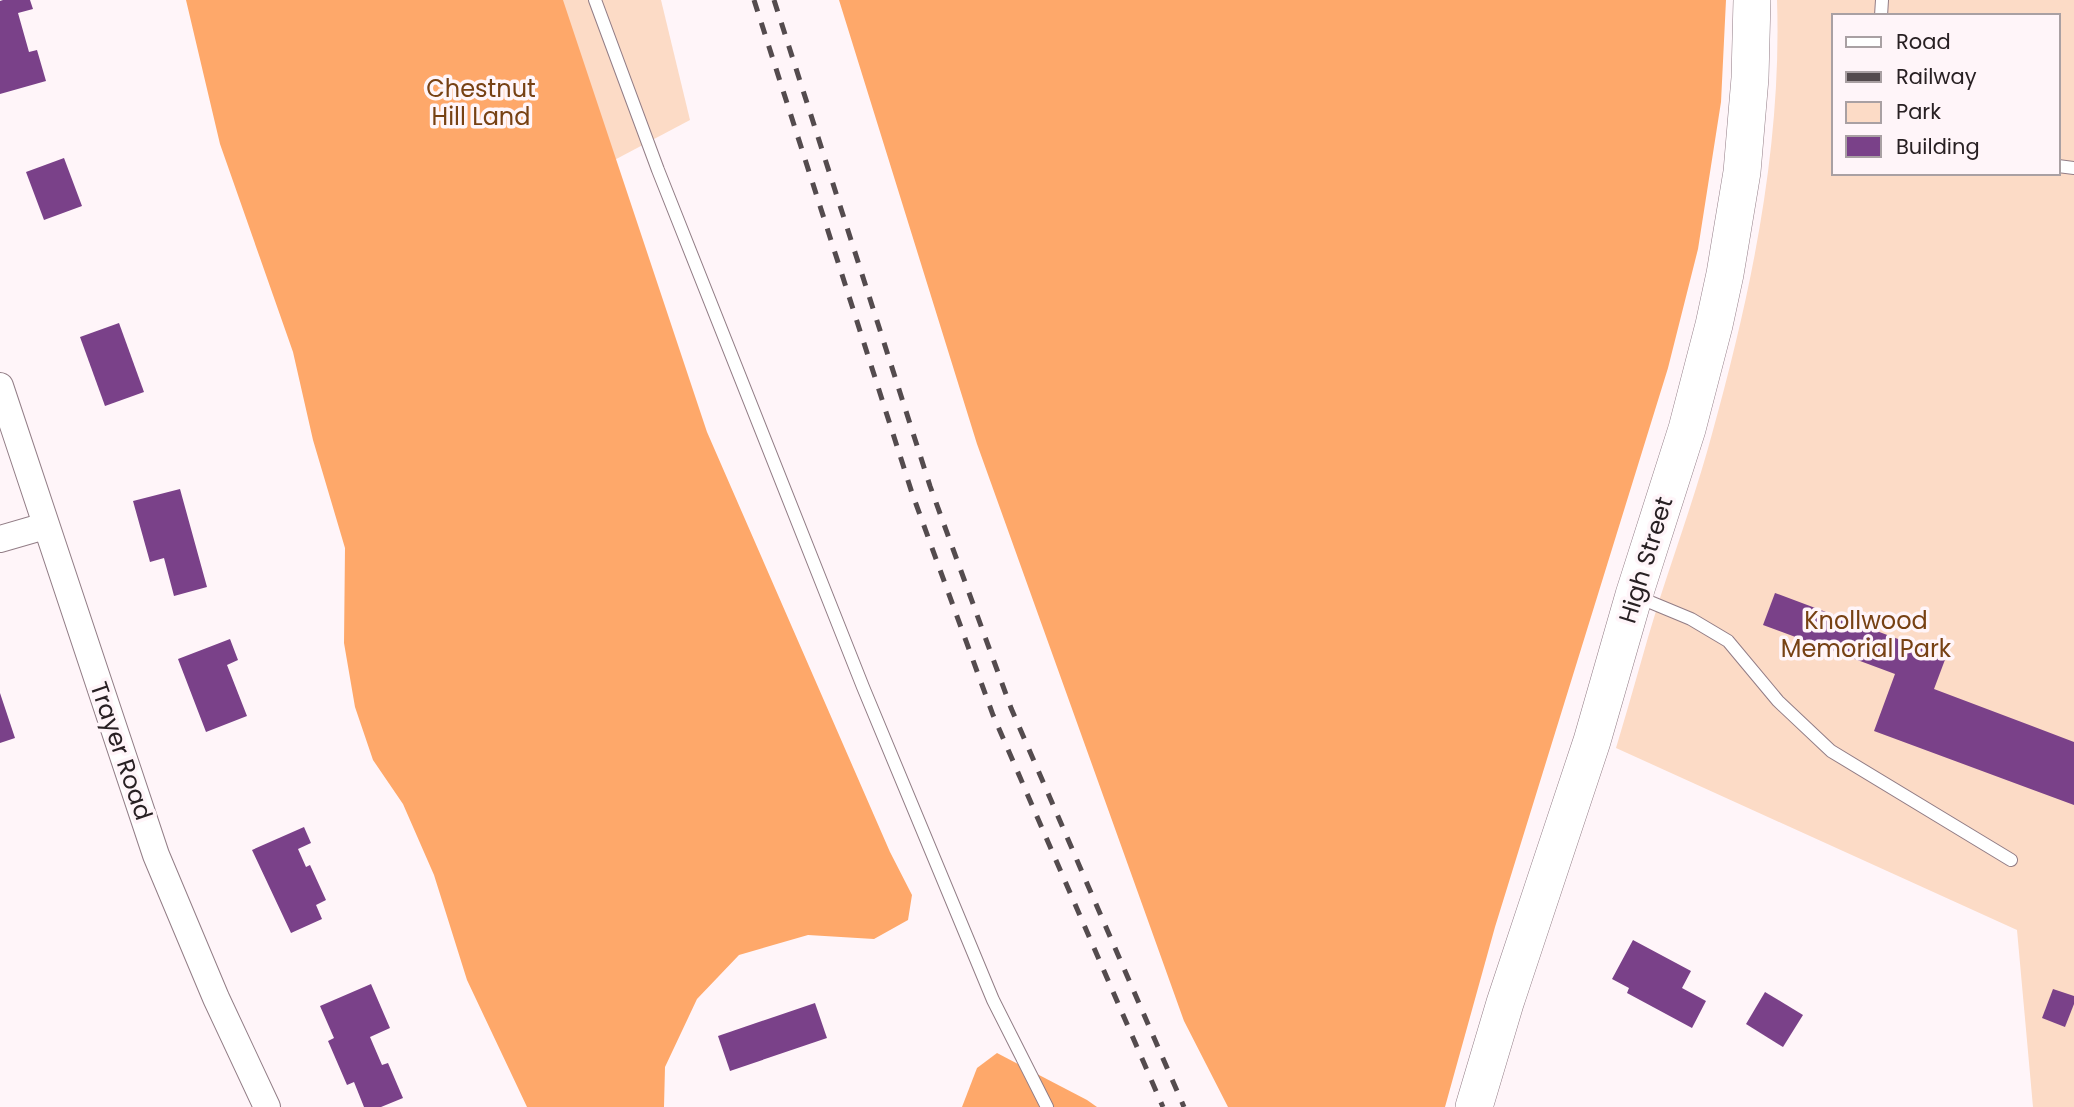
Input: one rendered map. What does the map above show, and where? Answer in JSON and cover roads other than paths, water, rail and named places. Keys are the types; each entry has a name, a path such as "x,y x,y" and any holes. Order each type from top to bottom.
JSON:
{"street":[{"name":"High Street","path":"1474,1107 1504,1003 1592,741 1687,429 1725,274 1737,206 1746,139 1752,0"},
{"name":"Trayer Road","path":"0,386 156,855 216,998 267,1107"},
{"path":"0,539 45,526"}],"lane":[{"path":"595,0 658,170 863,687 993,1000 1047,1107"},
{"path":"1634,596 1691,619 1728,641 1778,701 1831,751 2011,860"}],"railway":[{"path":"754,0 912,493 993,715 1163,1107"},
{"path":"774,0 930,486 1011,708 1184,1107"}],"park label":[{"name":"Chestnut Hill Land","path":"481,103"},
{"name":"Knollwood Memorial Park","path":"1866,635"}]}
